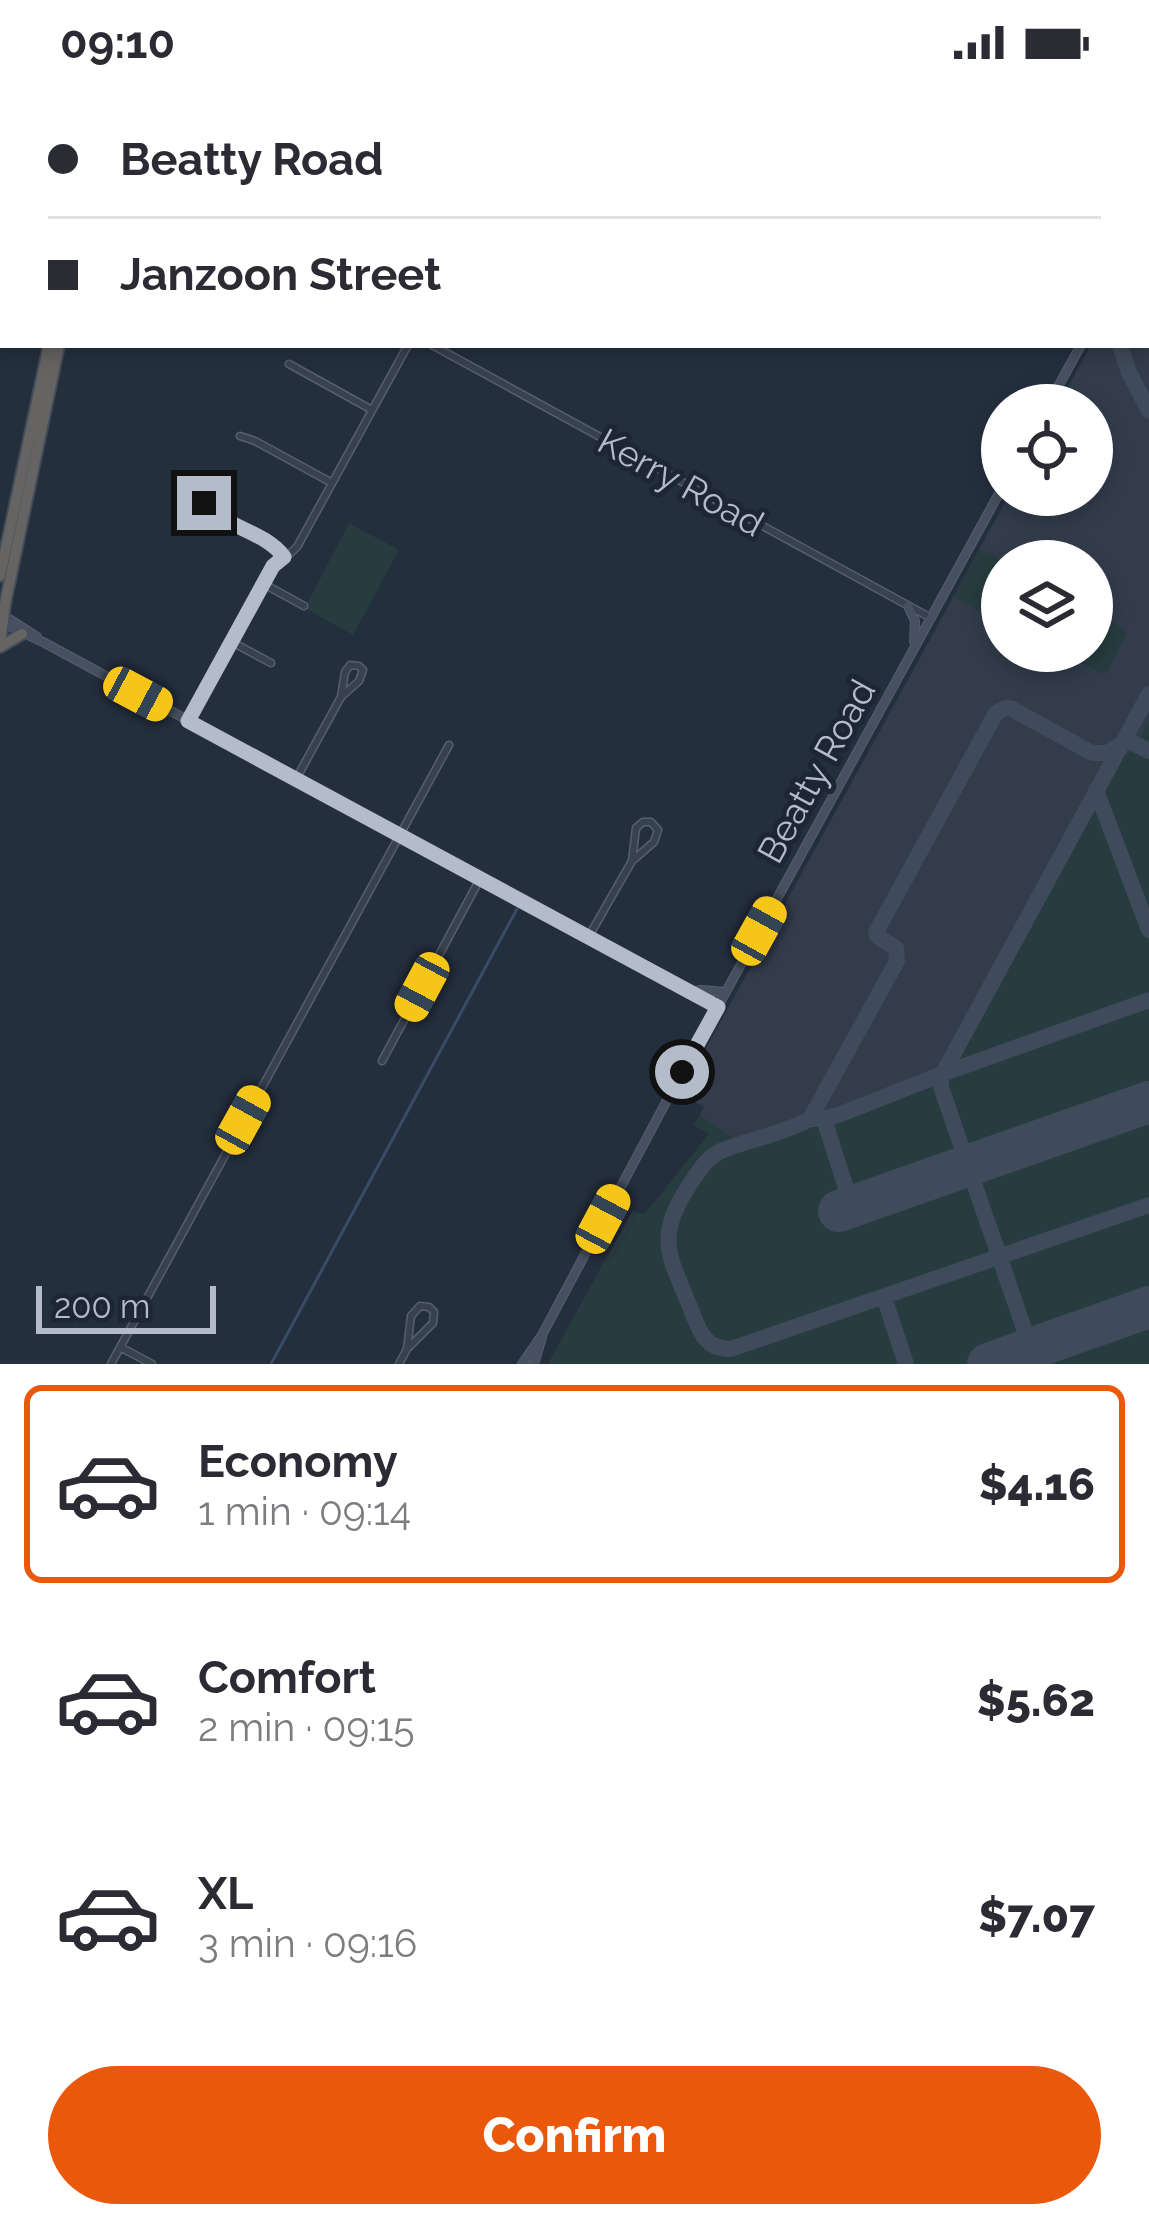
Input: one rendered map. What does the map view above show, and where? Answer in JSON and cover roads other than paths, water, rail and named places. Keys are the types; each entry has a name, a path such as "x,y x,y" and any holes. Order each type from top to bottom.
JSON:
{"highway":[{"path":"0,576 48,348"},
{"path":"22,634 0,645 1,618 58,348"}],"main road":[{"path":"1060,384 1079,348"},
{"name":"Beatty Road","path":"522,1364 542,1335 987,516"},
{"path":"905,666 915,641 915,621 908,605"},
{"path":"1,618 43,642"},
{"path":"1,618 718,1007"},
{"path":"692,993 726,992"},
{"name":"Beatty Road","path":"534,1364 542,1335"}],"street":[{"path":"188,721 273,566 297,547 406,348"},
{"name":"Kerry Road","path":"437,348 931,618"},
{"path":"289,364 372,410"},
{"path":"240,436 332,483"},
{"path":"204,503 277,547 284,557"},
{"path":"264,584 304,606"},
{"path":"232,642 271,663"},
{"path":"296,779 341,697 346,669 359,666 362,678 341,697"},
{"path":"111,1364 449,746"},
{"path":"590,936 632,860 657,838 651,822 636,828 632,860"},
{"path":"382,1061 481,877"},
{"path":"398,1364 407,1348 434,1323 429,1307 420,1306 413,1312 407,1348"},
{"path":"120,1346 152,1364"}],"waterway":[{"path":"271,1364 517,909"}]}
